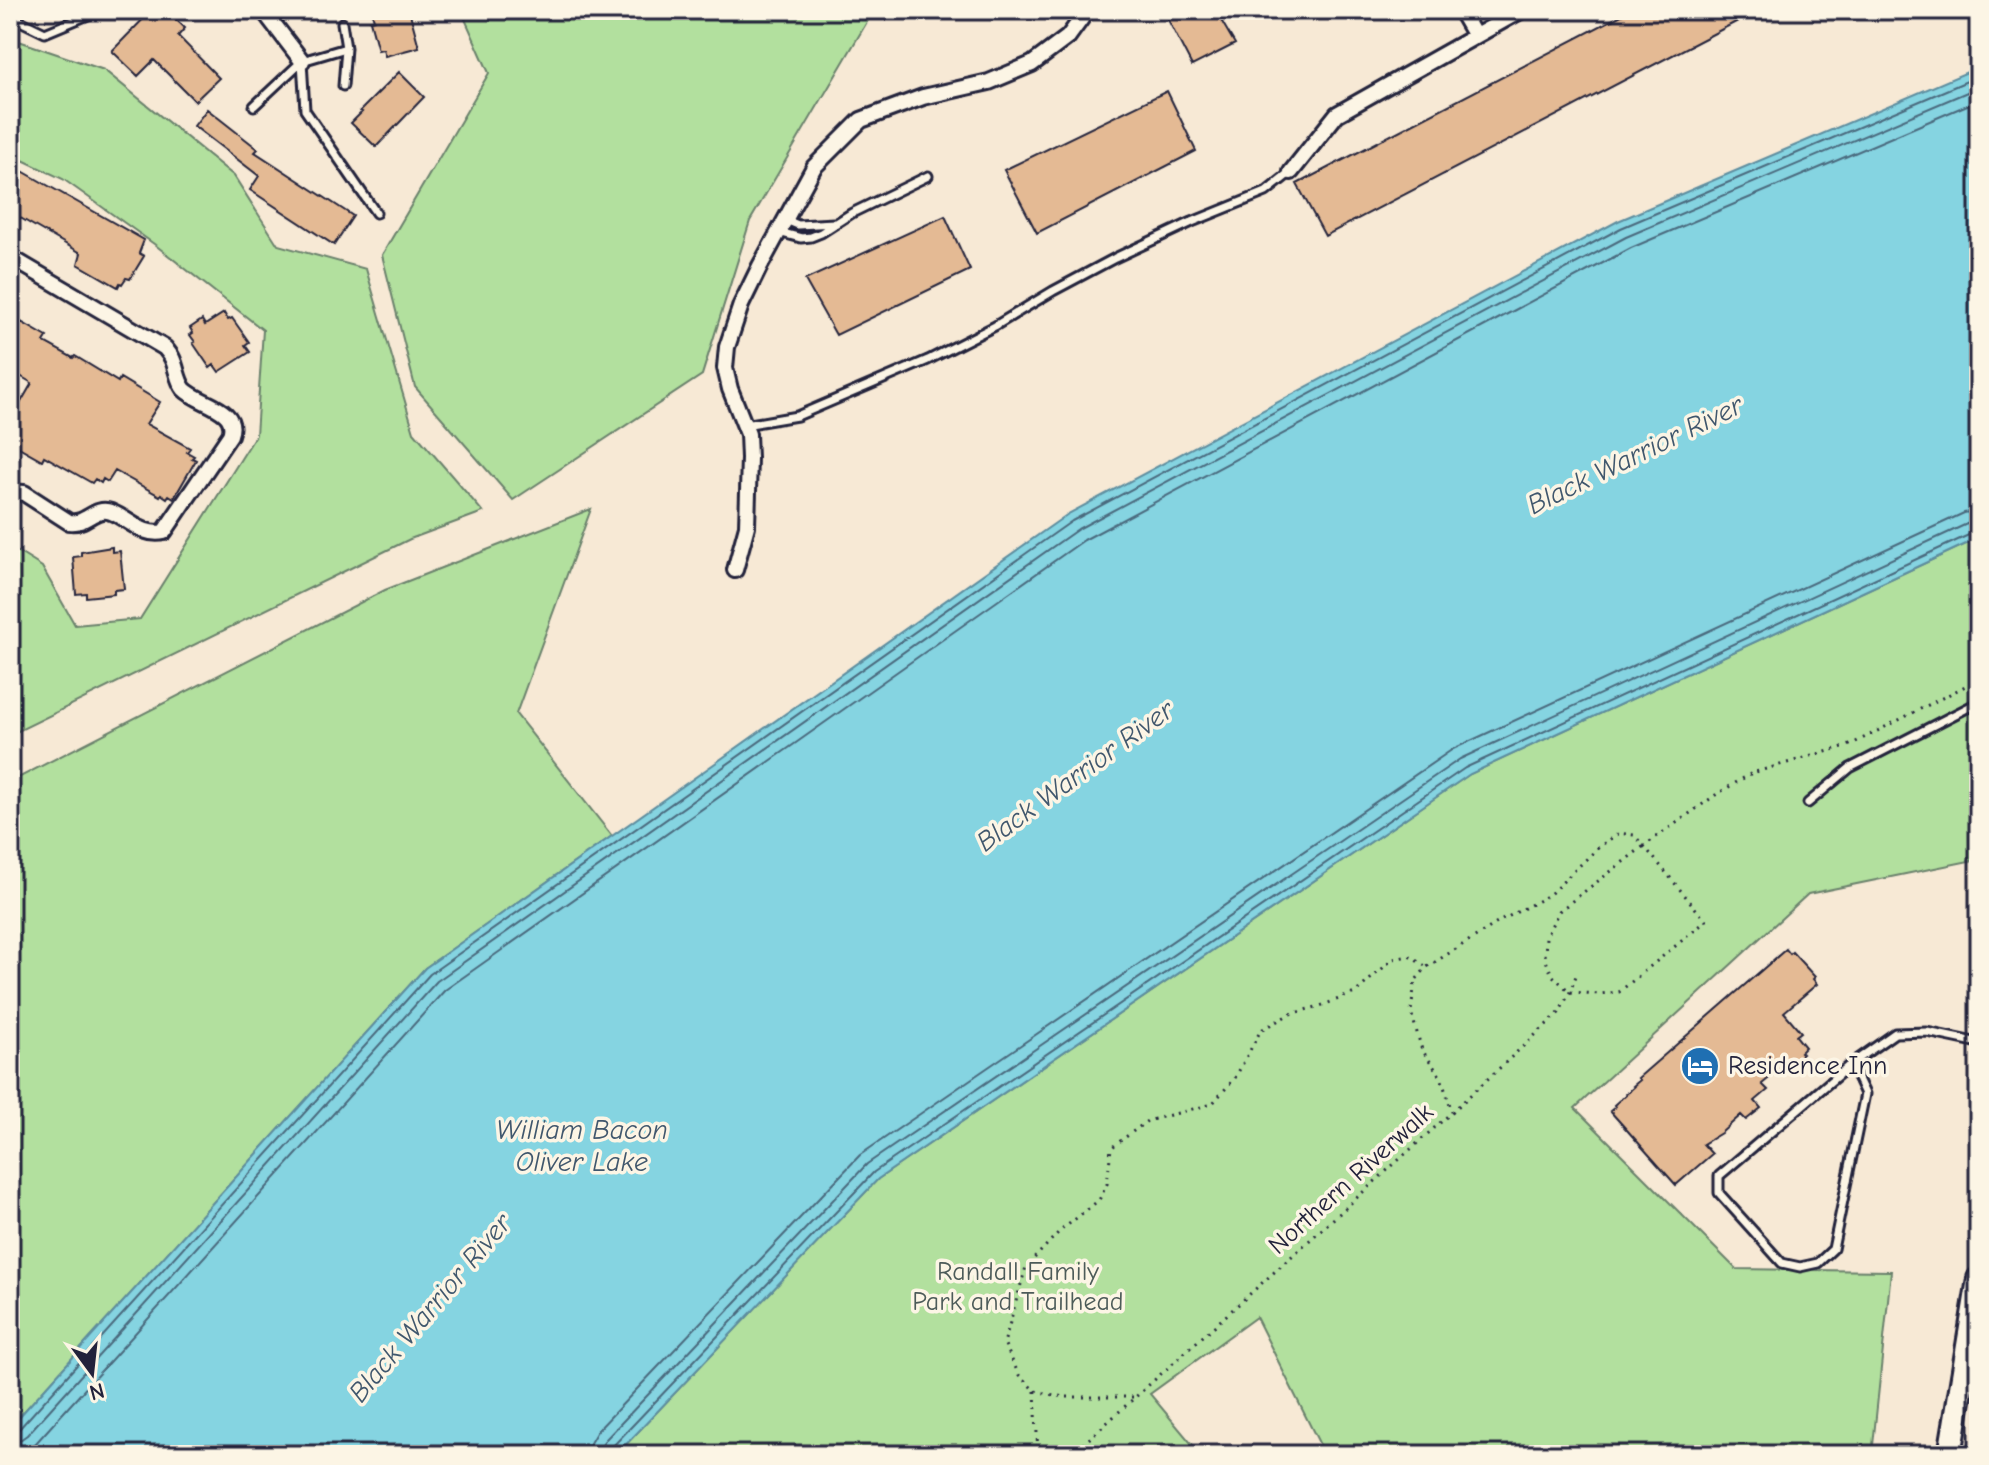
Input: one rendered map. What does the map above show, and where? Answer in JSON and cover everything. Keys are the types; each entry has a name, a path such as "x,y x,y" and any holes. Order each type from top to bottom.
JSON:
{"main road":[{"path":"1950,1455 1974,1350 1979,1279"}],"street":[{"path":"263,10 302,61"},
{"path":"735,570 747,526 749,458 748,434 725,368 727,347 741,305 814,167 861,120 923,97 989,82 1032,64 1068,37 1085,10"},
{"path":"1460,10 1475,36"},
{"path":"1291,172 1337,114 1522,10"},
{"path":"10,257 165,348 185,390 225,413 233,428 164,532 146,532 109,511 99,511 78,523 69,522 24,493 10,492"}],"lane":[{"path":"10,16 45,33 100,10"},
{"path":"342,23 346,48 343,86"},
{"path":"254,106 302,61 346,48"},
{"path":"302,61 305,110 376,213"},
{"path":"744,425 797,416 928,360 1115,258 1266,192 1291,172"},
{"path":"782,226 801,238 811,237 928,176"},
{"path":"782,226 834,223"},
{"path":"1808,803 1850,768 1979,702"},
{"path":"1851,1064 1865,1094 1833,1249 1818,1263 1800,1267 1782,1263 1719,1193 1719,1176 1851,1064 1895,1033 1927,1032 1979,1043"}],"path":[{"path":"1136,1397 1064,1397 1035,1391 1019,1375 1004,1343 1026,1267 1059,1232 1099,1200 1107,1184 1111,1148 1147,1121 1212,1104 1235,1078 1261,1030 1290,1014 1355,993 1393,959 1409,956 1427,967 1549,895 1600,846 1619,833 1634,835 1644,846 1706,921 1619,992 1570,992 1552,975 1545,958 1546,936 1559,911 1644,846 1752,773 1850,745 1979,679"},
{"name":"Northern Riverwalk","path":"1071,1455 1452,1112 1441,1077 1422,1050 1411,1012 1415,981 1427,967"},
{"path":"1452,1112 1559,1013 1577,973"},
{"path":"1035,1391 1038,1455"}],"green space":[{"path":"461,10 874,10 750,221 702,375 513,500 415,387 382,255 489,73"},
{"path":"10,38 104,70 234,176 278,245 366,269 414,432 483,512 410,539 10,735 10,547 42,567 75,625 140,619 256,435 263,330 154,244 63,179 10,154"},
{"path":"591,509 516,714 612,836 425,968 10,1427 10,782 385,590"},
{"name":"Randall Family Park and Trailhead","path":"1979,538 1979,859 1808,894 1575,1108 1736,1269 1891,1271 1872,1455 1325,1455 1256,1317 1150,1394 1201,1455 616,1455 878,1179 1470,774"}],"water":[{"name":"William Bacon Oliver Lake","path":"1979,67 1979,538 1470,774 878,1179 616,1455 10,1455 10,1427 425,968 1068,514 1618,221"}],"building":[{"path":"152,10 166,10 185,28 178,36 219,78 195,101 154,60 138,76 112,51"},
{"path":"371,10 409,10 419,47 385,56 383,49 378,50 370,21 374,20"},
{"path":"1163,10 1215,10 1235,44 1192,66"},
{"path":"1631,10 1759,10 1325,236 1297,184"},
{"path":"399,72 424,97 376,147 351,123"},
{"path":"1167,91 1196,151 1037,233 1004,170"},
{"path":"207,109 258,149 255,152 353,216 334,245 250,190 259,176 194,126"},
{"path":"10,164 144,240 139,253 144,256 130,279 126,278 118,287 78,264 81,253 10,212"},
{"path":"945,216 970,270 836,335 805,280"},
{"path":"224,313 228,320 232,318 249,342 245,345 250,352 219,372 214,365 210,368 193,343 190,328 202,320 205,325"},
{"path":"10,320 19,326 21,322 47,337 44,342 73,358 75,356 118,382 120,378 160,402 146,424 190,448 187,452 196,460 174,498 160,496 115,471 108,482 103,479 101,483 95,479 92,483 44,456 42,460 10,442 10,421 32,383 10,370"},
{"path":"112,547 112,552 120,551 124,589 114,590 114,594 86,597 86,593 76,594 73,557 81,556 81,552"},
{"name":"Residence Inn","path":"1786,949 1815,977 1813,979 1817,984 1784,1012 1801,1032 1796,1036 1805,1047 1800,1052 1802,1054 1762,1084 1768,1090 1755,1101 1761,1108 1746,1120 1741,1115 1703,1144 1712,1154 1676,1185 1610,1111 1640,1080 1638,1078"}],"place":[{"name":"Residence Inn","path":"1700,1066"}],"water label":[{"name":"Black Warrior River","path":"1635,455"},
{"name":"Black Warrior River","path":"1075,776"},
{"name":"Black Warrior River","path":"430,1308"}]}
